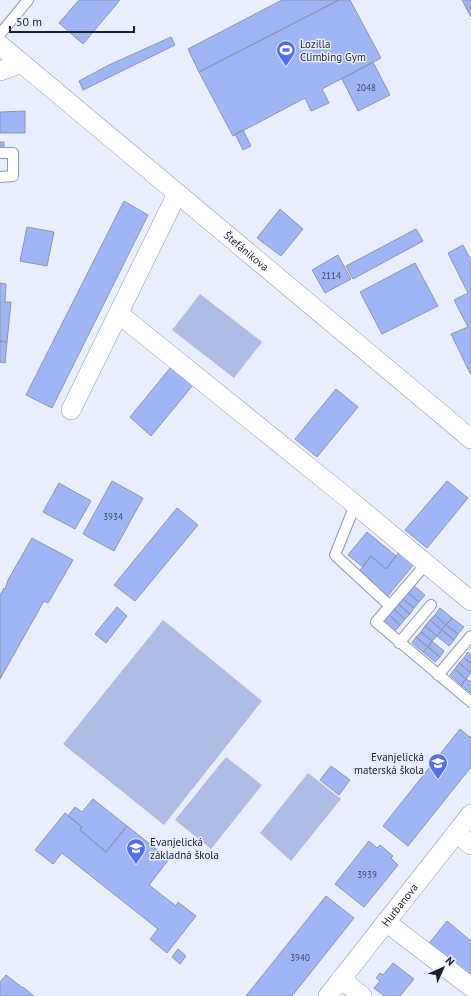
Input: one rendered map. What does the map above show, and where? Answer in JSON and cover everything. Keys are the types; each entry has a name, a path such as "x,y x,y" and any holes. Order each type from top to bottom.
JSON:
{"street":[{"name":"Štefánikova","path":"0,45 471,439"},
{"path":"0,71 22,63"},
{"path":"71,410 177,194"},
{"path":"119,314 471,601"},
{"name":"Hurbanova","path":"328,996 471,814"},
{"path":"456,833 471,845"},
{"path":"386,922 471,987"},
{"path":"341,980 362,996"}],"lane":[{"path":"0,34 28,0"},
{"path":"0,153 13,153 13,176 0,178"},
{"path":"355,505 335,555 390,606"},
{"path":"426,564 376,622 399,643 471,702"},
{"path":"399,643 431,605"},
{"path":"438,675 471,636"}],"shaded area":[{"path":"200,294 262,342 234,378 172,330"},
{"path":"163,620 262,701 164,825 63,744"},
{"path":"226,757 262,785 211,849 175,820"},
{"path":"308,773 341,799 291,861 260,833"}],"building":[{"path":"79,0 120,0 83,44 59,23"},
{"path":"282,0 339,0 199,72 188,49"},
{"name":"Lozilla Climbing Gym","path":"339,0 350,0 381,58 322,89 329,103 311,111 305,98 233,136 199,72"},
{"path":"462,0 471,0 471,17"},
{"path":"171,37 175,45 83,90 79,81 109,65"},
{"path":"373,62 390,95 358,111 342,79"},
{"path":"25,111 25,133 0,133 0,112"},
{"path":"243,130 251,146 243,150 235,134"},
{"path":"0,142 4,142 4,148 0,148"},
{"path":"124,201 148,215 52,408 26,395"},
{"path":"280,209 303,229 281,256 257,238"},
{"path":"27,227 54,232 47,266 20,261"},
{"path":"416,229 423,241 353,279 346,266"},
{"path":"463,245 471,260 471,375 451,334 468,327 454,300 468,293 448,253"},
{"path":"338,255 351,279 325,293 312,270"},
{"path":"415,263 438,306 382,334 360,292"},
{"path":"0,283 6,284 5,302 11,302 7,342 0,341"},
{"path":"0,341 7,342 5,363 0,362"},
{"path":"171,367 193,385 151,436 130,417"},
{"path":"336,389 358,407 317,457 295,439"},
{"path":"112,481 143,498 114,551 83,534"},
{"path":"447,481 468,498 427,548 405,530"},
{"path":"59,483 91,501 75,529 43,512"},
{"path":"177,508 198,525 135,601 114,585"},
{"path":"367,532 396,556 386,569 371,556 363,567 348,555"},
{"path":"32,538 73,560 48,603 44,601 0,679 0,595 4,588 5,589 8,580"},
{"path":"400,551 415,563 386,598 357,574 371,556 386,569"},
{"path":"413,585 425,595 419,602 407,592"},
{"path":"407,592 419,602 414,608 402,598"},
{"path":"402,598 414,608 410,614 397,603"},
{"path":"397,603 410,614 405,619 393,609"},
{"path":"117,607 127,616 106,643 95,634"},
{"path":"440,608 452,618 446,625 435,615"},
{"path":"393,609 405,619 400,625 388,614"},
{"path":"388,614 400,625 396,630 384,620"},
{"path":"435,615 446,625 442,630 430,620"},
{"path":"452,618 464,627 458,634 446,625"},
{"path":"430,620 442,630 437,636 425,626"},
{"path":"446,625 458,634 454,640 442,630"},
{"path":"425,626 437,636 432,641 421,632"},
{"path":"442,630 454,640 449,646 437,636"},
{"path":"421,632 432,641 428,647 416,637"},
{"path":"416,637 428,647 423,652 412,643"},
{"path":"432,641 444,651 440,657 428,647"},
{"path":"428,647 440,657 435,662 423,652"},
{"path":"468,652 471,655 471,664 464,658"},
{"path":"464,658 471,664 471,673 459,663"},
{"path":"459,663 471,673 466,679 455,669"},
{"path":"455,669 466,679 461,685 450,675"},
{"path":"466,679 471,682 471,693 461,685"},
{"path":"460,729 471,738 471,767 408,846 383,826"},
{"path":"331,766 350,780 339,795 320,780"},
{"path":"93,799 127,826 106,852 80,830 82,827 68,816 75,807 82,812"},
{"path":"65,813 82,827 80,830 106,852 127,826 169,859 149,885 176,906 178,902 196,916 167,953 150,939 158,929 62,853 53,864 35,850"},
{"path":"369,841 377,848 380,845 393,856 391,858 398,865 364,907 335,884"},
{"path":"326,896 354,918 292,996 246,996"},
{"path":"447,921 471,941 471,979 427,946"},
{"path":"178,949 186,956 180,964 172,957"},
{"path":"393,963 414,979 400,996 384,996 374,988 380,981 376,978 380,973 383,975"},
{"path":"6,975 34,996 0,996 0,982"}],"place":[{"name":"Lozilla Climbing Gym","path":"286,67"},
{"name":"Evanjelická materská škola","path":"438,780"},
{"name":"Evanjelická základná škola","path":"136,865"}]}
